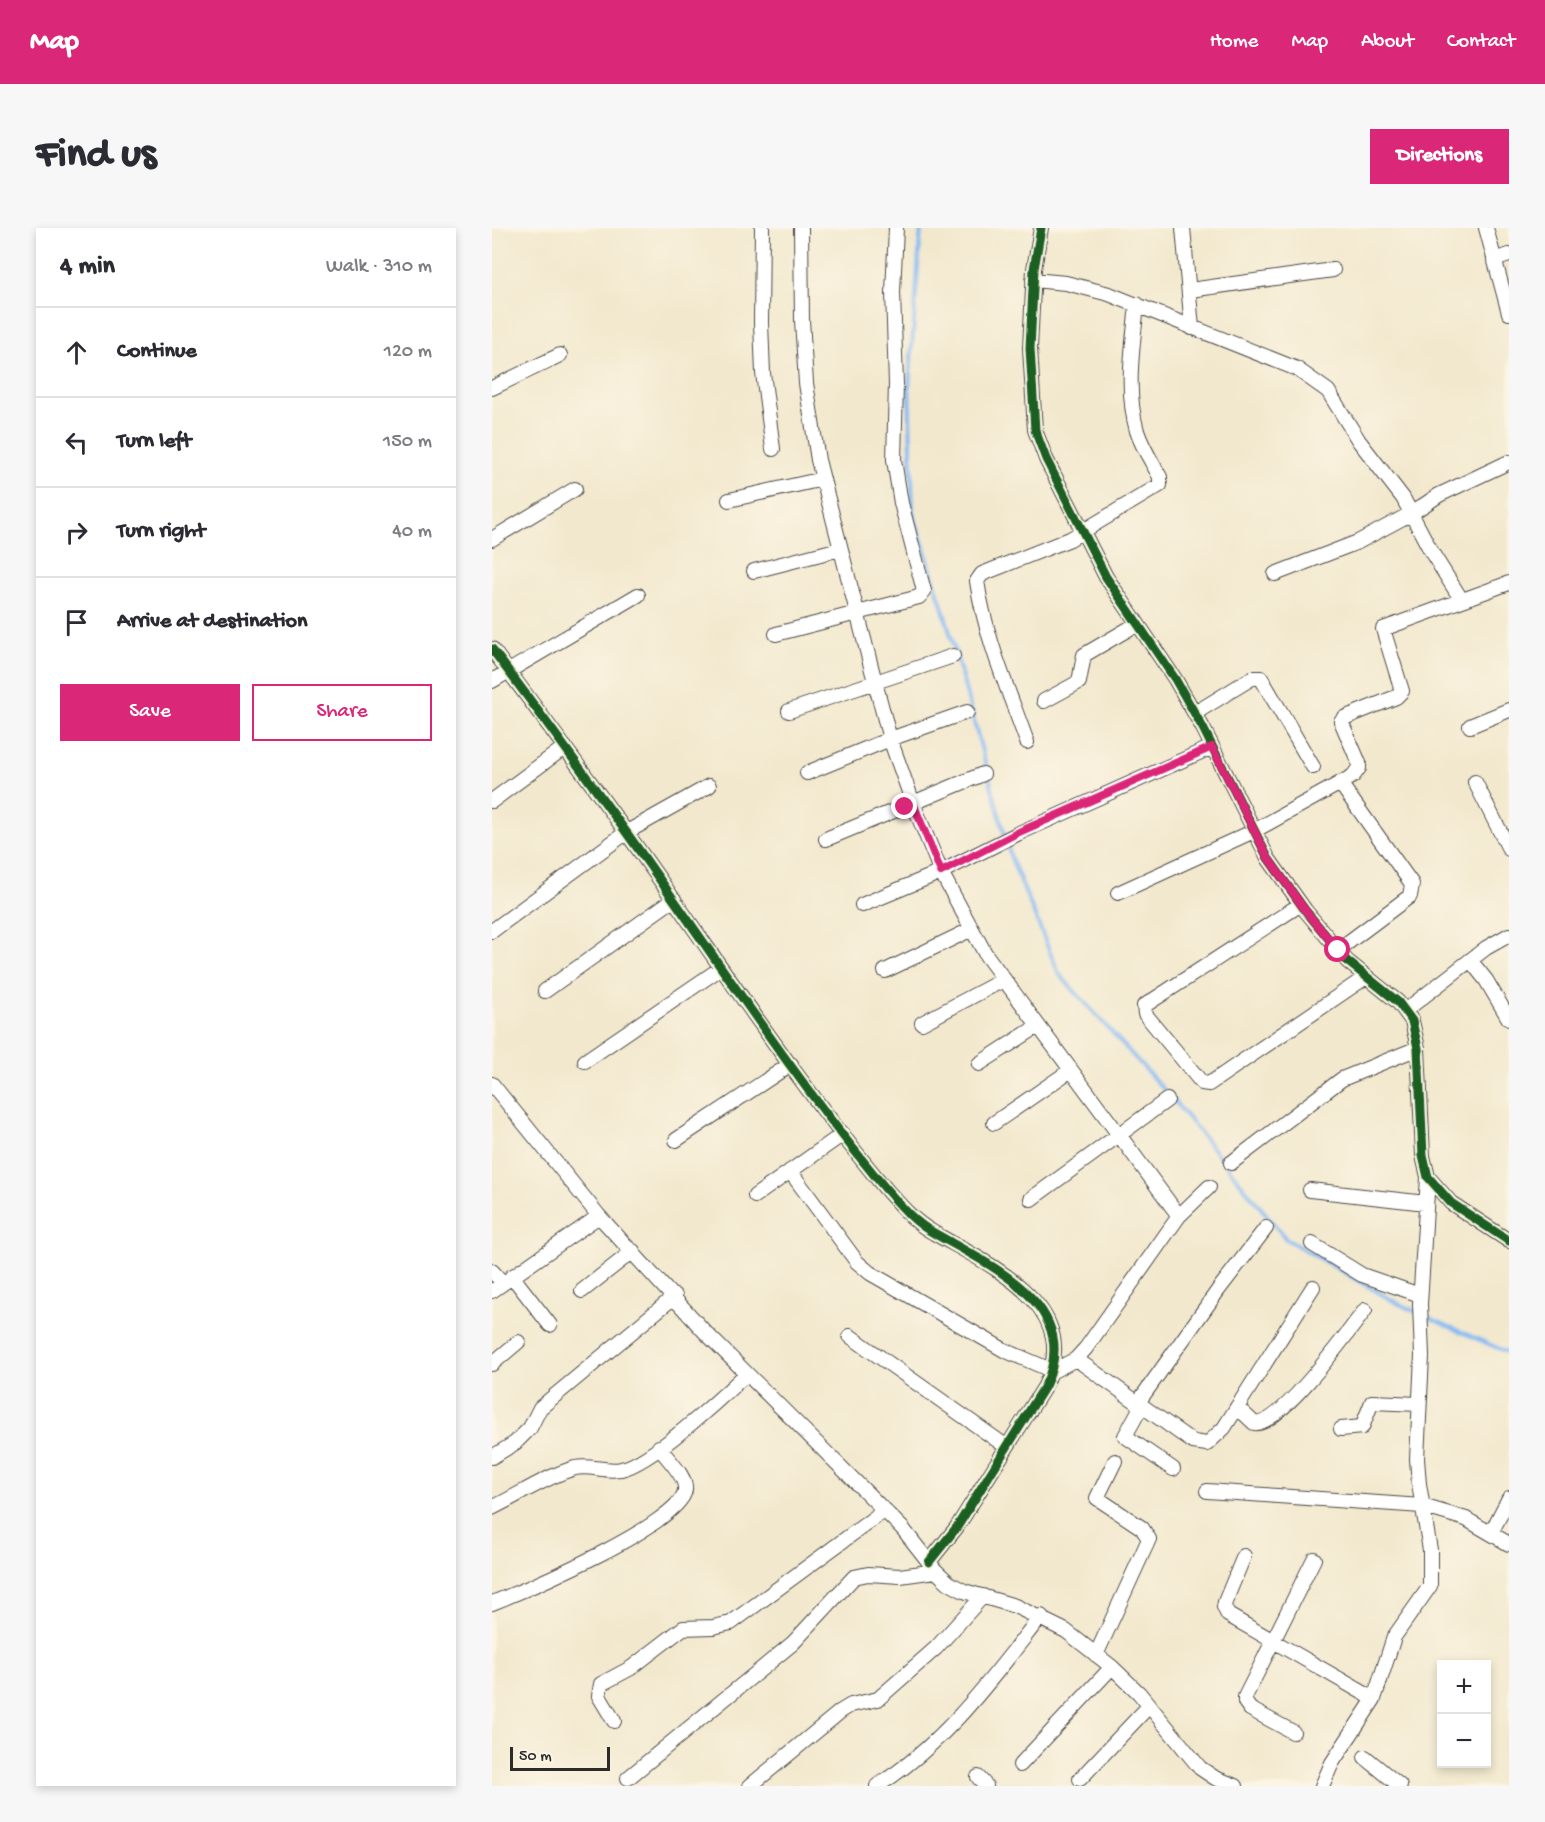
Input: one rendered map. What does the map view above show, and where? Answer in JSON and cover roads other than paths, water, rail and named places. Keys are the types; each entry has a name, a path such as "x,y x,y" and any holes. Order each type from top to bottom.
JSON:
{"street":[{"path":"762,228 761,333 773,449"},
{"path":"801,228 801,320 806,383 823,479 856,615 890,738 913,803 941,872 970,930 1003,980 1179,1216"},
{"path":"776,633 856,615 919,597 924,591 901,503 893,440 896,384 893,292 896,228"},
{"path":"1041,228 1033,280 1030,348 1035,430 1082,532 1106,577 1195,714 1268,858 1338,950 1406,1010 1417,1035 1423,1156 1428,1177 1420,1299 1417,1459 1430,1550 1430,1586 1394,1637 1374,1699 1332,1763 1322,1786"},
{"path":"1183,228 1192,328"},
{"path":"1486,228 1509,313"},
{"path":"1494,260 1509,255"},
{"path":"1190,290 1333,270"},
{"path":"1033,280 1088,287 1137,304 1297,369 1319,382 1339,407 1359,441 1377,462 1412,513 1432,553 1461,599"},
{"path":"1027,742 987,630 977,581 982,574 1082,532 1158,487 1161,482 1143,447 1132,407 1130,381 1137,304"},
{"path":"492,388 560,355"},
{"path":"1275,574 1358,542 1412,513 1439,495 1509,462"},
{"path":"729,500 823,479"},
{"path":"492,538 575,489"},
{"path":"754,570 840,549"},
{"path":"1118,893 1254,831 1353,776 1359,768 1341,721 1344,717 1396,697 1402,691 1383,629 1509,583"},
{"path":"492,681 507,670 638,595"},
{"path":"1044,700 1078,682 1080,662 1084,655 1137,624"},
{"path":"492,649 627,832 791,1064 890,1194 920,1223 997,1267 1032,1298 1050,1325 1053,1342 1053,1371 933,1566 893,1576 868,1574 855,1577 793,1643 628,1778"},
{"path":"789,711 953,657"},
{"path":"1195,714 1252,678 1261,678 1313,767"},
{"path":"1470,726 1509,710"},
{"path":"807,773 890,738 967,712"},
{"path":"492,801 565,747"},
{"path":"862,905 941,872 1019,832 1212,747"},
{"path":"826,839 983,774"},
{"path":"1475,782 1509,849"},
{"path":"1338,950 1410,896 1413,890 1412,884 1340,783"},
{"path":"492,931 627,832 709,786"},
{"path":"545,991 674,899"},
{"path":"1301,904 1144,1006 1144,1014 1202,1083 1209,1084 1366,977"},
{"path":"885,970 970,930"},
{"path":"1406,1010 1470,960 1509,935"},
{"path":"1470,960 1486,980 1509,1019"},
{"path":"585,1060 721,968"},
{"path":"922,1023 1003,980"},
{"path":"979,1064 1038,1026"},
{"path":"1231,1163 1342,1079 1418,1048"},
{"path":"676,1140 791,1064"},
{"path":"994,1123 1071,1070"},
{"path":"492,1084 599,1216 675,1296 745,1375 885,1510 949,1583 1041,1616 1066,1631 1112,1667 1149,1706 1211,1782 1236,1786"},
{"path":"1031,1199 1167,1100"},
{"path":"755,1196 843,1134"},
{"path":"790,1171 841,1241 870,1274 1004,1350 1053,1371"},
{"path":"1428,1177 1451,1203 1509,1241"},
{"path":"1053,1371 1076,1359 1179,1216 1209,1187"},
{"path":"1310,1190 1426,1203"},
{"path":"502,1283 599,1216"},
{"path":"1173,1468 1125,1436 1139,1406 1219,1289 1266,1228"},
{"path":"1312,1244 1362,1275 1420,1299"},
{"path":"582,1292 633,1251"},
{"path":"492,1271 502,1283 550,1325"},
{"path":"1076,1359 1139,1406 1201,1444 1214,1440 1313,1287"},
{"path":"492,1457 515,1443 535,1422 540,1408 675,1296"},
{"path":"1237,1407 1254,1423 1266,1422 1314,1374 1365,1310"},
{"path":"850,1336 1007,1447"},
{"path":"492,1364 518,1342"},
{"path":"492,1508 566,1471 588,1467 621,1469 666,1442 698,1418 745,1375"},
{"path":"1341,1429 1362,1427 1372,1402 1419,1404"},
{"path":"492,1603 591,1560 650,1524 678,1502 685,1490 685,1481 666,1442"},
{"path":"1096,1654 1149,1539 1142,1528 1097,1498 1115,1461"},
{"path":"1206,1491 1422,1506 1455,1515 1509,1544"},
{"path":"1491,1533 1509,1498"},
{"path":"614,1721 599,1696 598,1687 601,1684 631,1668 683,1628 713,1627 731,1623 885,1510"},
{"path":"1244,1556 1225,1602 1225,1612 1374,1699"},
{"path":"1293,1731 1250,1708 1245,1702 1314,1559"},
{"path":"750,1786 841,1711 851,1705 878,1699 936,1648 983,1596"},
{"path":"877,1786 924,1753 994,1677 1041,1616"},
{"path":"1020,1765 1112,1667"},
{"path":"1080,1779 1149,1706"},
{"path":"1365,1757 1400,1786"}],"waterway":[{"path":"921,228 909,386 913,512 947,622 1011,858 1059,974 1175,1102 1286,1239 1416,1312"},
{"path":"1423,1315 1509,1353"}]}
